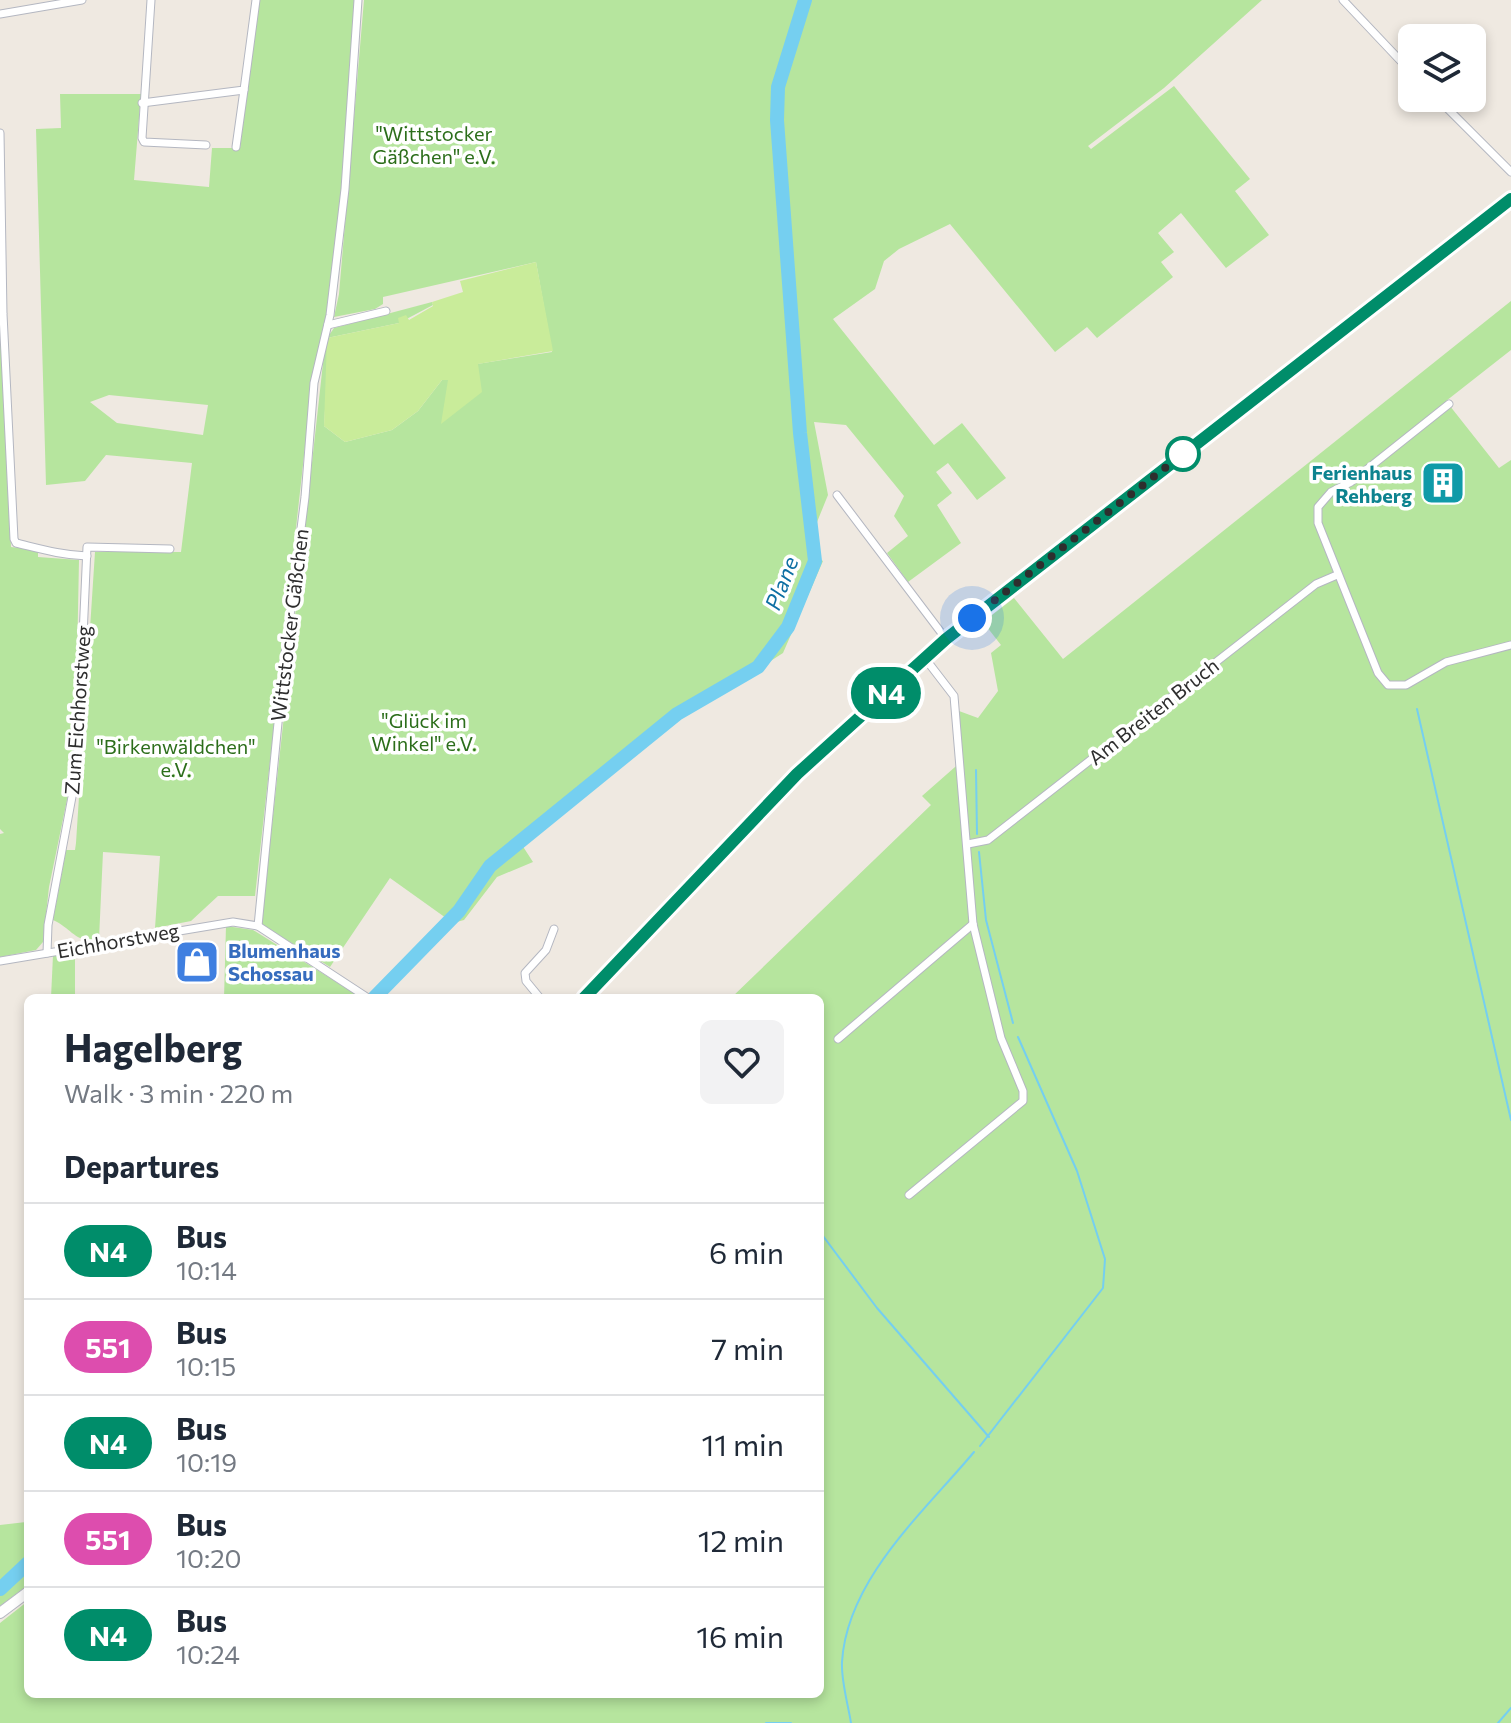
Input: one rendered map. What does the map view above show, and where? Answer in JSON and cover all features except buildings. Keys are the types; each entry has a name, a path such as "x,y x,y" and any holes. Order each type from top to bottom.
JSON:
{"street":[{"path":"0,14 82,0"},
{"path":"151,0 142,103 144,142 206,145"},
{"path":"236,147 256,0"},
{"name":"Wittstocker Gäßchen","path":"258,926 281,692 305,497 314,383 328,325 345,189 358,0"},
{"path":"1343,0 1398,58"},
{"path":"142,103 244,90"},
{"path":"1451,112 1511,172"},
{"path":"0,133 3,314 14,539 16,543 41,548 49,554 87,556 87,547 170,549"},
{"path":"588,994 796,775 924,657 1511,199"},
{"path":"328,325 386,311"},
{"path":"1449,404 1320,503 1318,523 1331,549 1337,575 1347,590 1378,673 1388,685 1406,685 1446,662 1511,645"},
{"path":"837,495 946,639"},
{"name":"Zum Eichhorstweg","path":"47,953 48,925 77,770 87,556"},
{"name":"Am Breiten Bruch","path":"968,844 988,840 1316,584 1337,575"},
{"path":"909,1195 1023,1101 1023,1091 995,1018 973,924 954,696 924,657"},
{"name":"Eichhorstweg","path":"0,961 216,923 258,926 363,994"},
{"path":"838,1039 973,924"},
{"path":"537,994 526,981 525,973 546,950 554,929"},
{"path":"0,1613 24,1595"}],"green space":[{"name":"\"Birkenwäldchen\" e.V.","path":"259,0 355,0 341,196 324,331 312,384 255,896 218,896 191,921 155,928 160,856 103,852 99,939 84,939 53,920 66,850 75,850 76,843 95,552 181,552 192,463 106,455 85,481 46,485 36,129 61,128 60,94 141,94 134,180 209,187 212,148 240,148","holes":["109,395 208,405 203,435 117,423 90,402"]},
{"path":"364,0 804,0 777,87 777,120 779,87 806,0 1262,0 1164,88 1088,146 1091,149 1174,86 1250,179 1235,191 1269,235 1226,268 1181,213 1158,233 1174,252 1161,262 1173,277 1097,338 1087,327 1055,352 950,224 899,249 884,261 875,289 833,319 934,445 962,423 1006,478 977,500 948,463 936,472 952,493 937,505 961,543 908,582 887,553 908,536 894,516 904,496 846,425 814,422 828,495 815,527 816,557 823,561 783,653 674,723 602,777 522,845 533,862 497,877 464,920 453,923 390,878 330,967 261,924 325,345 329,345 324,426 345,442 392,430 418,411 442,380 449,380 442,422 477,364 552,352 536,262 383,297 383,304 375,309 334,317 339,294"},
{"path":"536,262 553,351 478,364 482,392 441,424 448,380 442,380 418,411 392,430 345,442 324,426 327,338 399,323 398,318 406,315 409,320 433,306 432,302 463,292 460,281"},
{"path":"0,290 11,547 38,550 38,557 79,560 75,761 49,887 43,942 36,950 0,957 0,834 4,833 0,829"},
{"path":"1511,301 1511,350 1446,401 1499,468 1511,460 1511,1723 0,1723 0,1623 24,1604 24,1698 824,1698 824,994 735,994 931,805 922,796 963,760 959,711 978,718 998,691 991,653 1001,645 983,622 1014,598 1063,659"},
{"path":"432,302 433,305 399,323 327,338 334,328"},
{"path":"226,926 253,930 356,994 224,994"},
{"path":"75,950 75,994 51,994 53,955"},
{"path":"24,1522 24,1588 0,1606 0,1525"}],"waterway":[{"name":"Plane","path":"378,994 459,911 490,866 677,714 758,667 788,627 815,561 800,433 777,120 778,87 805,0"},
{"path":"1417,709 1511,1120"},
{"path":"976,770 977,834"},
{"path":"979,852 986,920 1013,1023"},
{"path":"980,1446 1103,1288 1105,1259 1077,1171 1018,1037"},
{"path":"824,1237 877,1308 989,1437"},
{"path":"851,1723 842,1662 847,1632 858,1603 891,1548 974,1452"},
{"name":"Plane","path":"0,1589 24,1567"},
{"path":"1498,1723 1511,1708"},
{"path":"766,1723 791,1723"}],"bus line":[{"name":"N4","path":"588,994 797,774 946,639 1511,199"}],"place":[{"name":"Ferienhaus Rehberg","path":"1443,483"},
{"name":"Blumenhaus Schossau","path":"197,962"}],"route":[{"path":"972,618 1183,454"}],"park label":[{"name":"\"Wittstocker Gäßchen\" e.V.","path":"434,144"},
{"name":"\"Glück im Winkel\" e.V.","path":"424,732"}]}
